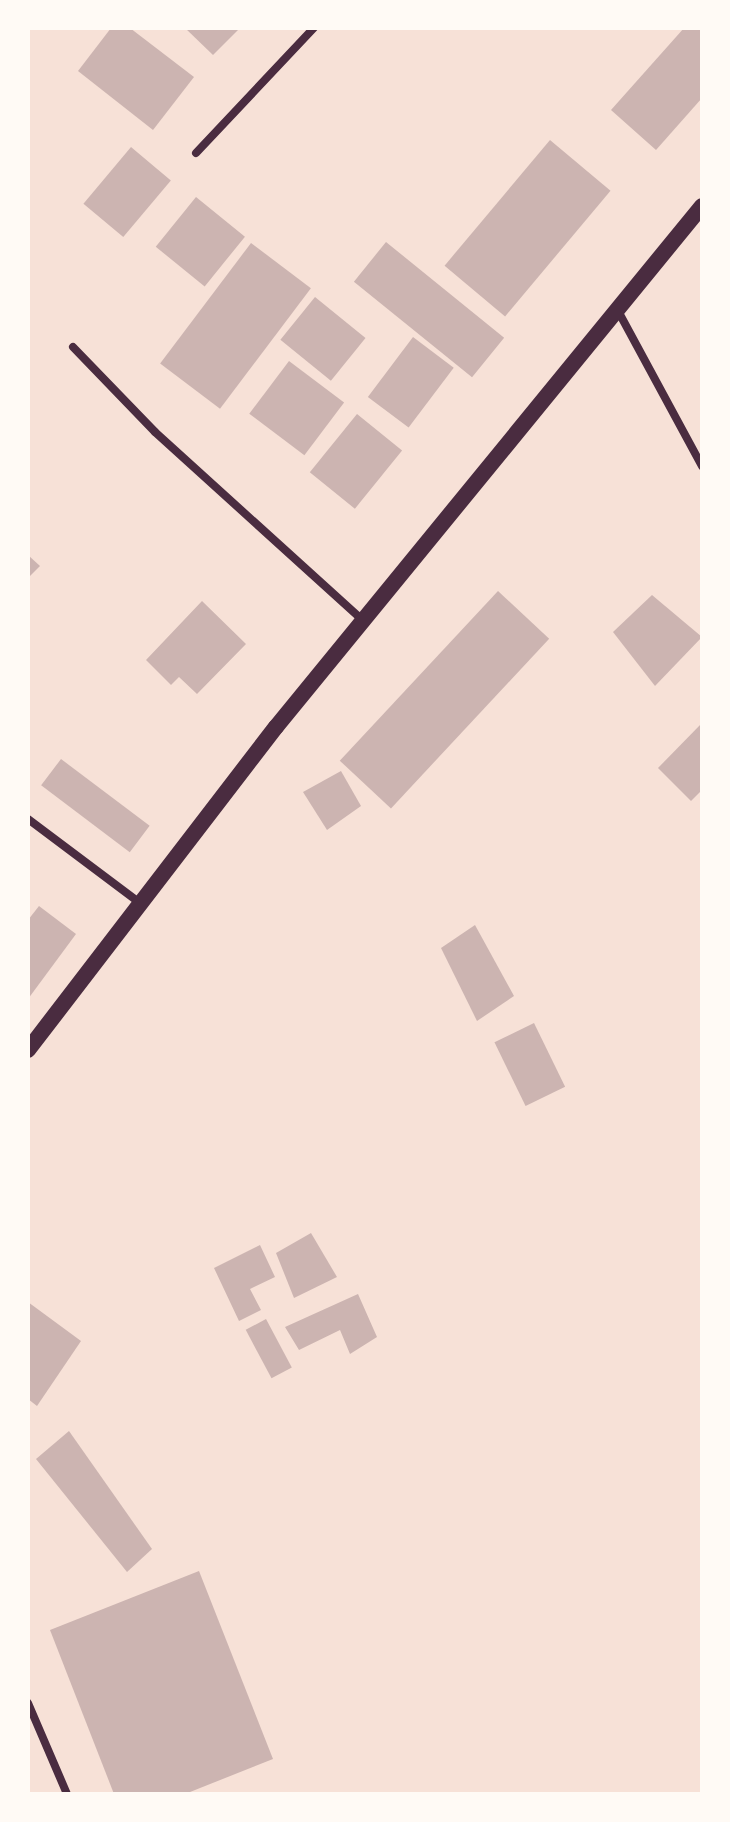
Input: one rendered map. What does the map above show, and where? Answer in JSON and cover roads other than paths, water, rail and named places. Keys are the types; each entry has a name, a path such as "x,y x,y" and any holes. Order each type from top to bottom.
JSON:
{"main road":[{"path":"28,1050 362,620 702,206"}],"street":[{"path":"196,153 314,28"},
{"path":"617,309 702,466"},
{"path":"73,347 155,432 362,620"},
{"path":"28,819 140,903"},
{"path":"28,1703 67,1794"}]}
